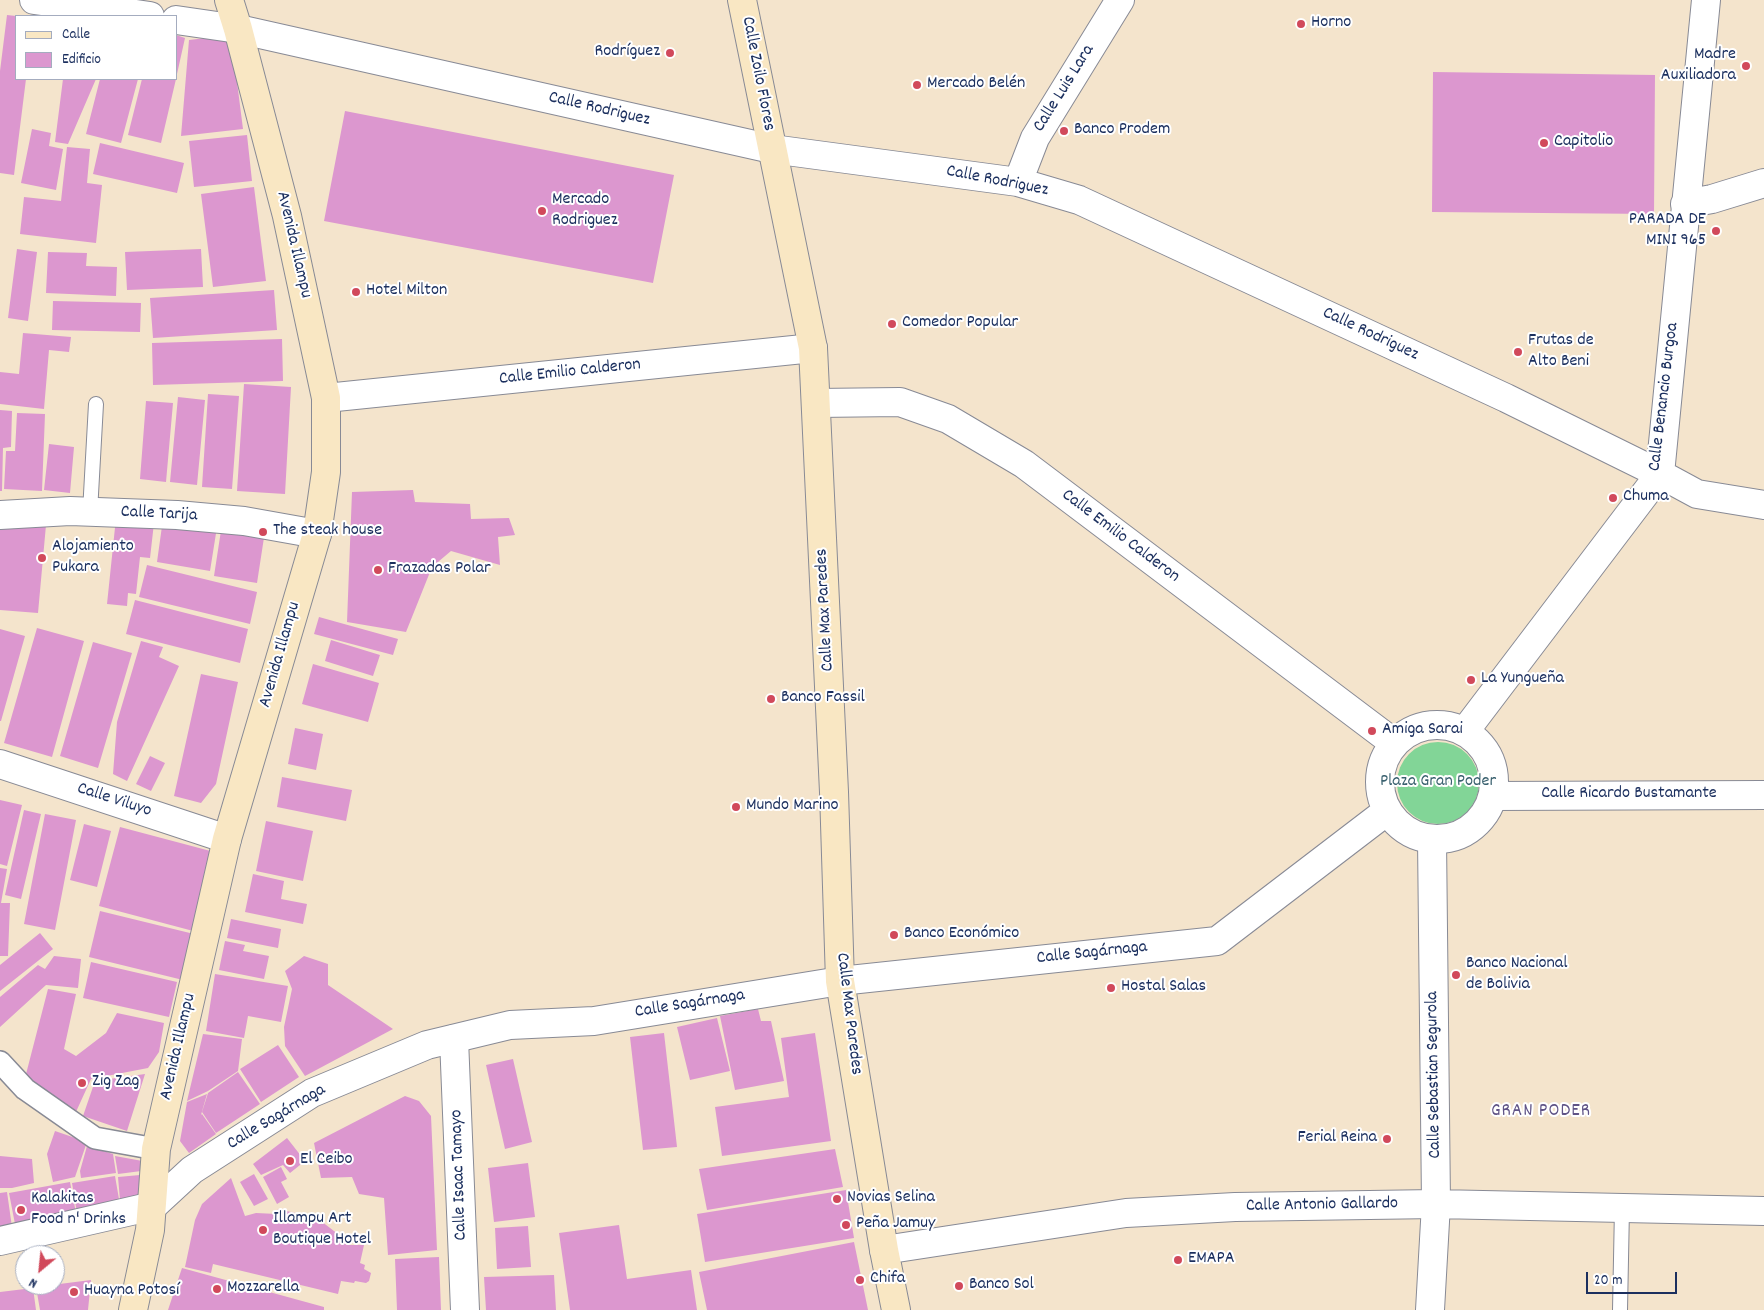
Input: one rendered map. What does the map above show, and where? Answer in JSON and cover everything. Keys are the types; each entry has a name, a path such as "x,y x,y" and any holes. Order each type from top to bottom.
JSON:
{"main road":[{"name":"Avenida Illampu","path":"132,1310 150,1230 156,1149 227,839 317,534 326,472 326,398 287,216 229,0"},
{"name":"Calle Zoilo Flores","path":"742,0 772,149"},
{"name":"Calle Max Paredes","path":"772,149 813,348 834,782 840,981 884,1250 896,1310"}],"street":[{"path":"34,0 143,15"},
{"name":"Calle Luis Lara","path":"1018,182 1035,138 1120,0"},
{"name":"Calle Benancio Burgoa","path":"1465,732 1660,474 1706,0"},
{"name":"Calle Rodriguez","path":"178,20 238,28 772,149 1018,182 1080,200 1506,398 1660,474 1696,494 1764,505"},
{"path":"1685,204 1712,199 1764,183"},
{"name":"Calle Emilio Calderon","path":"326,398 813,348"},
{"name":"Calle Emilio Calderon","path":"816,403 900,402 948,418 1024,464 1394,744"},
{"name":"Calle Tarija","path":"0,515 70,511 177,515 244,521 317,534"},
{"path":"1427,725 1447,725 1465,732 1479,743 1490,758 1494,777 1493,796 1488,811 1477,824 1464,833 1432,840 1414,835 1398,825 1387,811 1380,794 1380,776 1384,759 1394,744 1409,732 1427,725"},
{"name":"Calle Viluyo","path":"0,764 227,839"},
{"name":"Calle Ricardo Bustamante","path":"1493,796 1764,795"},
{"name":"Calle Sagárnaga","path":"0,1241 153,1206 192,1170 312,1093 426,1045 510,1025 594,1021 840,981 1217,941 1387,811"},
{"name":"Calle Sebastian Segurola","path":"1430,1310 1436,1204 1432,840"},
{"name":"Calle Isaac Tamayo","path":"454,1039 466,1310"},
{"path":"0,1062 25,1089 95,1138 156,1149"},
{"name":"Calle Antonio Gallardo","path":"884,1250 1126,1213 1235,1207 1436,1204 1764,1211"}],"lane":[{"path":"90,512 96,404"},
{"path":"1620,1310 1622,1208"}],"green space":[{"name":"Plaza Gran Poder","path":"1438,742 1454,746 1467,754 1475,767 1479,783 1475,799 1467,812 1454,820 1438,824 1422,820 1409,812 1401,799 1397,783 1401,767 1409,754 1422,746"}],"building":[{"path":"7,15 15,16 15,80 26,80 14,175 0,173 0,71"},
{"path":"231,35 243,129 181,136 189,40"},
{"path":"178,36 185,38 178,70"},
{"name":"Capitolio","path":"1433,72 1655,75 1654,214 1432,212"},
{"path":"63,80 96,80 68,144 55,142"},
{"path":"100,80 138,80 121,143 86,134"},
{"path":"142,80 176,80 161,143 128,135"},
{"path":"345,111 674,175 653,283 324,221"},
{"path":"32,129 51,133 49,146 63,149 56,190 21,183"},
{"path":"247,135 252,181 194,187 189,141"},
{"path":"100,143 184,163 177,193 93,174"},
{"path":"67,147 90,149 87,183 102,185 96,243 20,234 24,197 61,201"},
{"path":"254,187 266,281 213,287 201,194"},
{"path":"17,249 37,252 28,321 8,318"},
{"path":"201,249 203,287 127,290 125,252"},
{"path":"48,252 87,253 86,266 117,267 116,296 46,293"},
{"path":"274,290 277,330 153,338 150,298"},
{"path":"53,301 141,303 140,332 52,330"},
{"path":"23,333 71,337 69,352 49,350 44,409 0,404 0,372 19,374"},
{"path":"282,339 283,381 153,385 152,343"},
{"path":"244,384 291,387 285,494 237,491"},
{"path":"208,394 239,396 232,489 202,487"},
{"path":"178,397 205,400 197,485 170,482"},
{"path":"146,401 173,403 166,482 140,479"},
{"path":"0,410 12,411 11,447 3,448 2,491 0,491"},
{"path":"17,413 45,414 42,491 4,489 6,451 15,451"},
{"path":"49,444 74,447 70,493 44,490"},
{"path":"413,490 415,502 470,504 471,519 509,518 515,535 498,537 500,565 451,551 432,567 406,632 347,622 352,492"},
{"path":"116,518 154,523 150,558 140,557 136,594 128,593 127,606 107,604"},
{"path":"163,519 217,527 210,571 157,562"},
{"path":"0,521 46,525 38,613 0,610"},
{"path":"222,524 265,531 257,583 214,576"},
{"path":"147,565 257,592 250,624 139,597"},
{"path":"135,600 248,629 240,663 126,634"},
{"path":"319,617 398,639 393,655 314,634"},
{"path":"37,628 84,641 52,757 4,743"},
{"path":"0,629 25,636 1,721 0,721"},
{"path":"331,640 380,655 373,676 325,661"},
{"path":"141,641 163,647 159,657 179,666 127,781 113,774 117,722"},
{"path":"93,642 132,653 98,768 60,756"},
{"path":"313,664 379,683 368,722 302,704"},
{"path":"201,674 238,682 216,784 201,803 174,796"},
{"path":"295,728 323,734 316,770 288,764"},
{"path":"150,756 165,763 151,791 136,784"},
{"path":"282,777 352,790 346,821 277,807"},
{"path":"0,800 22,805 7,866 0,864"},
{"path":"24,810 41,814 21,899 5,895"},
{"path":"45,814 76,820 55,930 24,924"},
{"path":"266,821 313,831 303,881 256,871"},
{"path":"84,824 111,831 97,887 70,880"},
{"path":"120,827 218,853 197,932 99,906"},
{"path":"0,868 7,869 1,903 10,903 8,956 0,956"},
{"path":"253,874 284,881 281,899 307,904 303,924 245,912"},
{"path":"100,911 194,934 183,980 89,957"},
{"path":"231,919 281,929 278,948 227,938"},
{"path":"40,933 53,949 0,991 0,965"},
{"path":"225,941 245,945 243,951 269,956 264,979 219,970"},
{"path":"54,956 81,959 78,988 46,985 0,1027 0,997 38,965 45,969"},
{"path":"304,956 328,964 328,985 393,1029 305,1076 285,1046 284,1027 292,989 285,971"},
{"path":"91,962 177,982 169,1017 83,998"},
{"path":"215,974 288,986 281,1022 248,1016 244,1038 206,1031"},
{"path":"48,989 76,994 64,1049 76,1056 106,1033 117,1013 164,1023 159,1052 148,1068 91,1079 75,1114 25,1078"},
{"path":"758,1009 761,1021 771,1021 784,1081 735,1090 720,1016"},
{"path":"717,1018 730,1071 690,1080 677,1027"},
{"path":"664,1033 677,1147 643,1150 630,1037"},
{"path":"815,1033 831,1141 722,1156 715,1107 789,1097 781,1038"},
{"path":"203,1034 242,1039 238,1071 208,1091 187,1101"},
{"path":"278,1045 299,1077 261,1102 240,1069"},
{"path":"513,1059 532,1142 505,1149 486,1065"},
{"path":"238,1072 260,1104 216,1133 202,1112 208,1093"},
{"path":"145,1074 127,1131 83,1116 95,1081"},
{"path":"207,1094 201,1115 216,1134 189,1153 180,1141 187,1102"},
{"path":"405,1096 419,1101 431,1116 437,1250 388,1255 384,1198 359,1194 352,1177 321,1178 314,1143"},
{"path":"55,1131 87,1142 75,1177 53,1182 47,1154"},
{"path":"287,1138 305,1161 290,1173 283,1165 261,1175 253,1164"},
{"path":"87,1146 113,1154 116,1173 81,1178 80,1171"},
{"path":"835,1149 843,1187 707,1210 699,1169"},
{"path":"0,1156 32,1159 34,1183 12,1188 0,1188"},
{"path":"115,1156 148,1162 149,1170 118,1174"},
{"path":"528,1163 535,1217 494,1222 488,1168"},
{"path":"281,1167 287,1179 281,1182 289,1197 277,1204 263,1177"},
{"path":"254,1174 268,1199 254,1206 240,1182"},
{"path":"140,1175 138,1195 120,1200 118,1177"},
{"path":"115,1176 120,1205 77,1213 72,1183"},
{"name":"Illampu Art Boutique Hotel","path":"231,1178 245,1216 256,1213 277,1214 278,1209 317,1218 347,1241 346,1245 364,1245 360,1263 365,1265 364,1269 371,1273 369,1281 366,1283 355,1281 354,1283 341,1281 338,1294 213,1264 211,1273 185,1267 195,1220 202,1204"},
{"path":"70,1182 76,1213 15,1224 9,1193"},
{"path":"846,1190 854,1238 705,1262 697,1214"},
{"path":"7,1192 12,1227 0,1228 0,1193"},
{"path":"619,1225 627,1279 691,1270 697,1310 570,1310 559,1233"},
{"path":"528,1226 531,1267 497,1269 495,1228"},
{"path":"854,1242 868,1310 707,1310 699,1272"},
{"path":"439,1257 441,1310 397,1310 395,1259"},
{"path":"182,1268 324,1307 324,1310 168,1310"},
{"path":"554,1275 556,1310 486,1310 484,1277"},
{"path":"91,1280 88,1310 40,1310 37,1295 65,1295 65,1283"},
{"path":"15,1290 15,1295 34,1295 36,1310 0,1310 0,1292"}],"place":[{"name":"Horno","path":"1301,24"},
{"name":"Rodríguez","path":"670,53"},
{"name":"Madre Auxiliadora","path":"1746,66"},
{"name":"Mercado Belén","path":"917,85"},
{"name":"Banco Prodem","path":"1064,131"},
{"name":"Capitolio","path":"1544,143"},
{"name":"Mercado Rodriguez","path":"542,211"},
{"name":"PARADA DE MINI 965","path":"1716,231"},
{"name":"Hotel Milton","path":"356,292"},
{"name":"Comedor Popular","path":"892,324"},
{"name":"Frutas de Alto Beni","path":"1518,352"},
{"name":"Chuma","path":"1613,498"},
{"name":"The steak house","path":"263,532"},
{"name":"Alojamiento Pukara","path":"42,558"},
{"name":"Frazadas Polar","path":"378,570"},
{"name":"La Yungueña","path":"1471,680"},
{"name":"Banco Fassil","path":"771,699"},
{"name":"Amiga Sarai","path":"1372,731"},
{"name":"Mundo Marino","path":"736,807"},
{"name":"Banco Económico","path":"894,935"},
{"name":"Banco Nacional de Bolivia","path":"1456,975"},
{"name":"Hostal Salas","path":"1111,988"},
{"name":"Zig Zag","path":"82,1083"},
{"name":"Ferial Reina","path":"1387,1139"},
{"name":"El Ceibo","path":"290,1161"},
{"name":"Novias Selina","path":"837,1199"},
{"name":"Kalakitas Food n' Drinks","path":"21,1210"},
{"name":"Peña Jamuy","path":"846,1225"},
{"name":"Illampu Art Boutique Hotel","path":"263,1230"},
{"name":"EMAPA","path":"1178,1260"},
{"name":"Chifa","path":"860,1280"},
{"name":"Banco Sol","path":"959,1286"},
{"name":"Mozzarella","path":"217,1289"},
{"name":"Huayna Potosí","path":"74,1292"}],"district":[{"name":"GRAN PODER","path":"1541,1112"}]}
